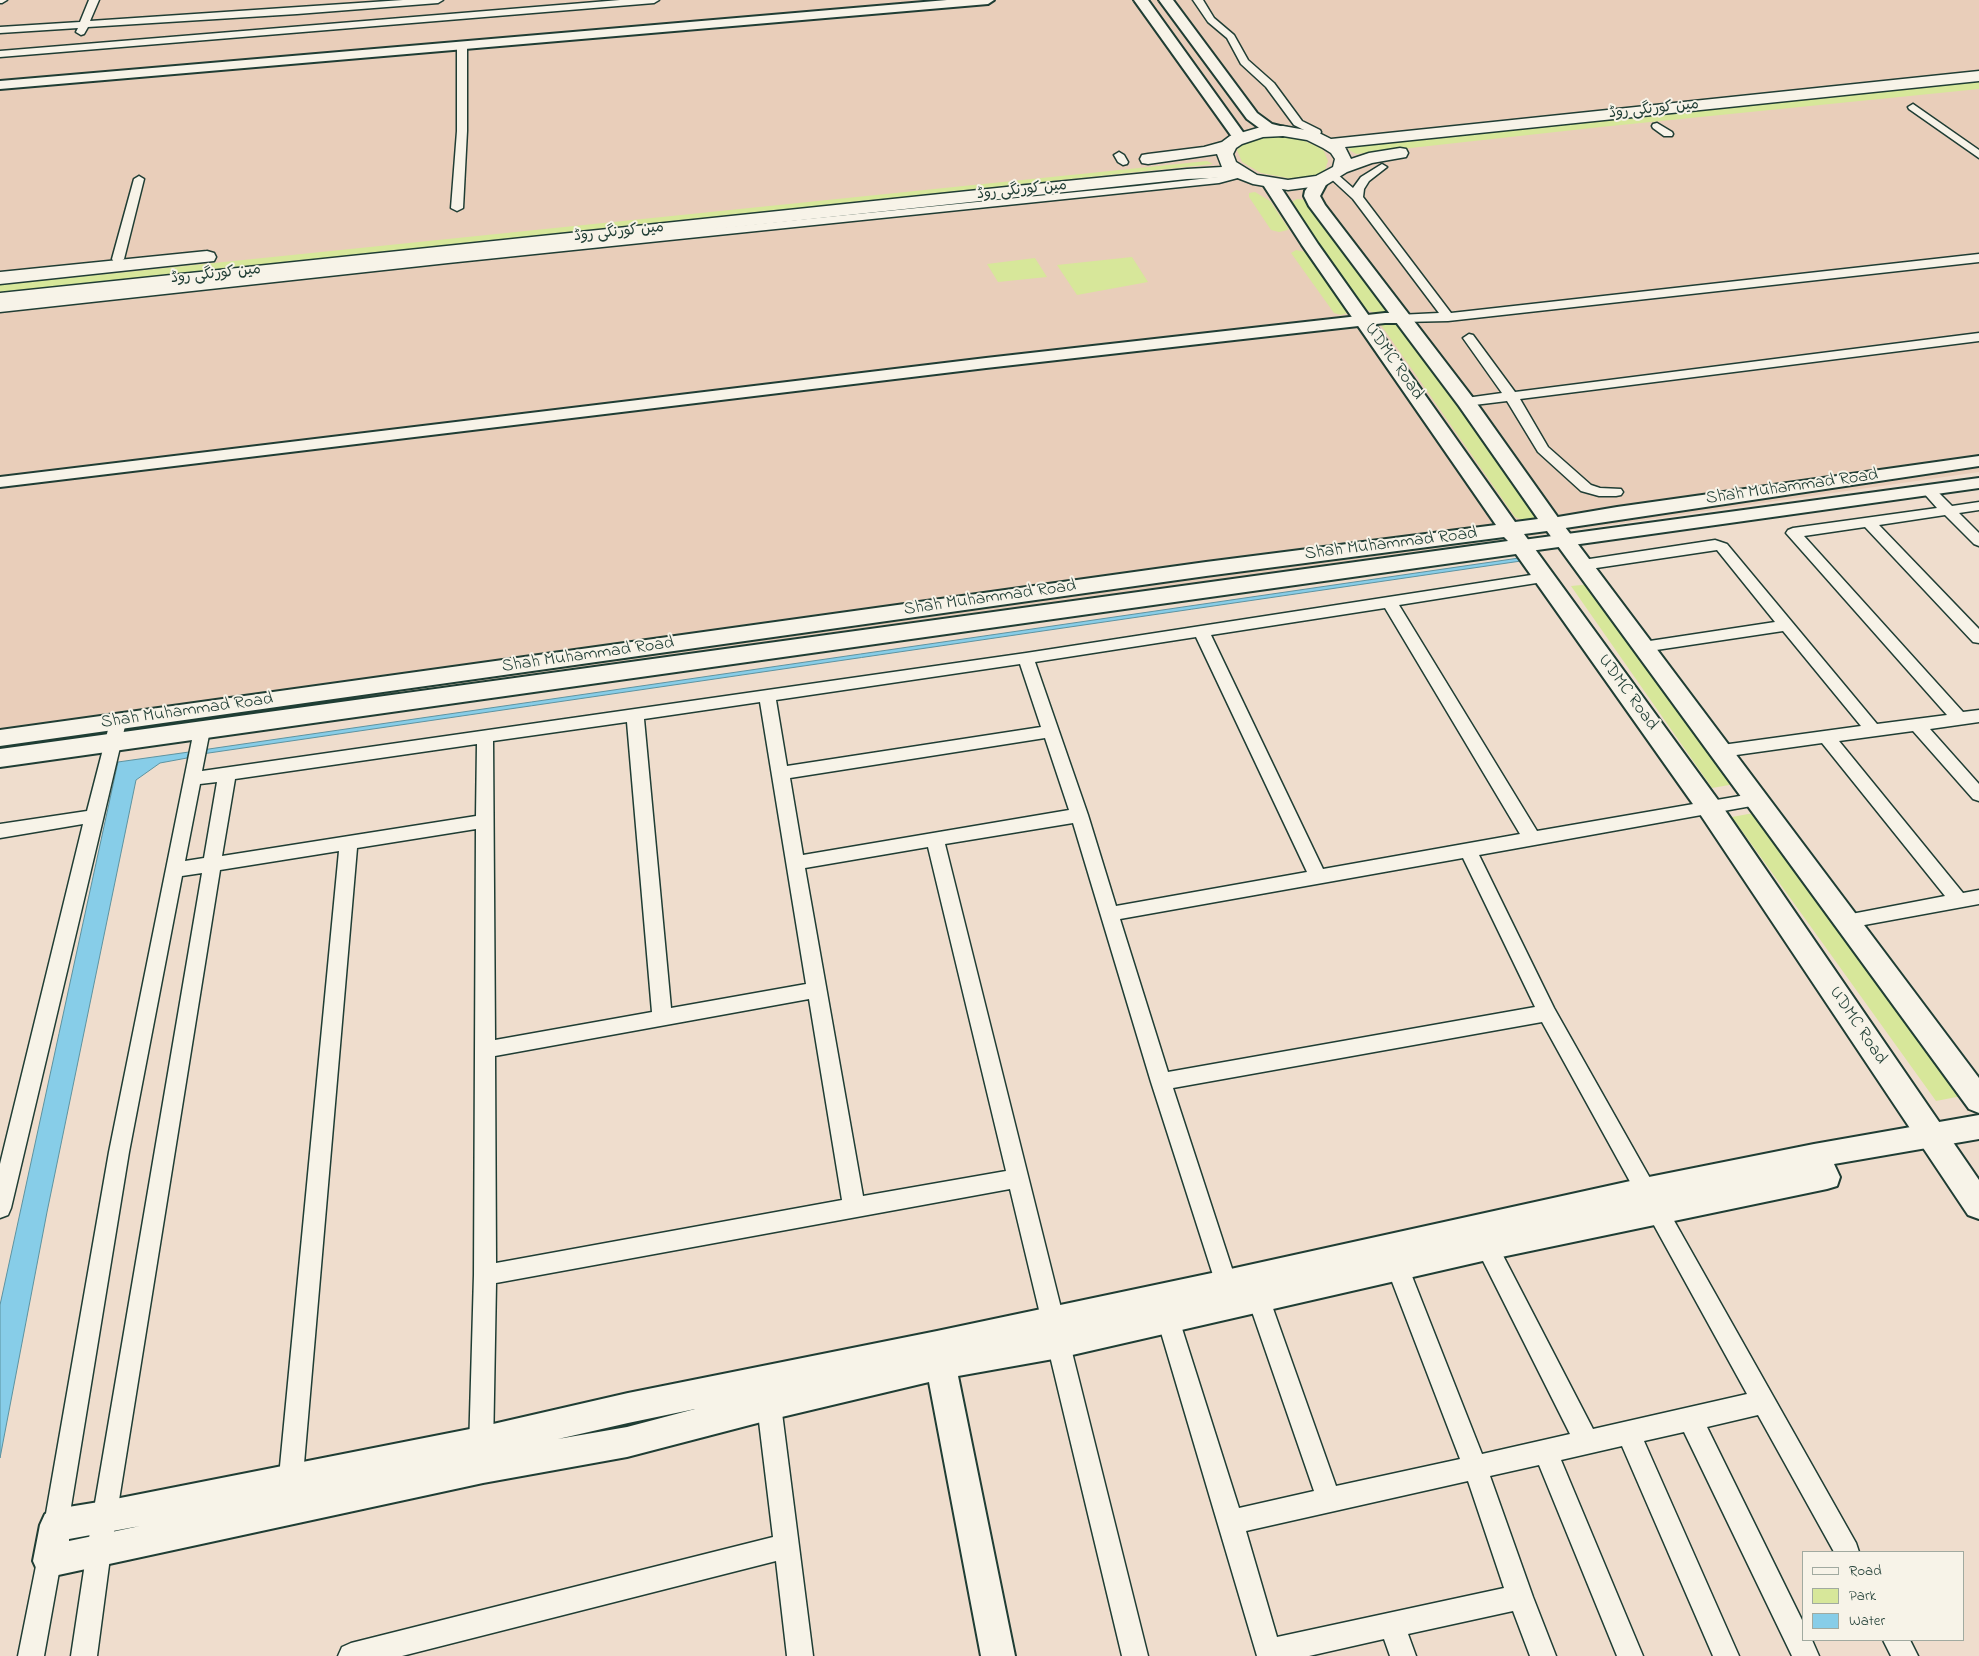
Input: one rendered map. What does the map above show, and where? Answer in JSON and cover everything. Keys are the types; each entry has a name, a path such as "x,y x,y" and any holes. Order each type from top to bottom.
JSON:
{"main road":[{"path":"1142,0 1234,142"},
{"path":"1166,0 1252,116 1267,127 1311,136 1338,150 1342,159 1331,175"},
{"name":"مین کورنگی روڈ","path":"1329,144 1636,108 1979,76"},
{"path":"1895,101 1918,102"},
{"name":"مین کورنگی روڈ","path":"0,298 1019,188 1187,174 1240,173 1270,183 1305,184 1369,158 1421,151 1667,128"},
{"path":"1116,160 1204,152 1261,132 1283,131"},
{"path":"1234,142 1225,154 1228,164 1240,173"},
{"name":"UDMC Road","path":"1331,175 1313,191 1312,196 1317,206 1466,402 1643,647 1979,1100"},
{"name":"مین کورنگی روڈ","path":"992,176 1019,188"},
{"name":"UDMC Road","path":"1270,183 1301,233 1368,326 1505,540 1544,578 1709,808 1979,1205"},
{"name":"مین کورنگی روڈ","path":"0,278 224,256"},
{"name":"Shah Muhammad Road","path":"0,738 115,733 200,742 1559,532"},
{"name":"Shah Muhammad Road","path":"0,758 115,733 1206,569 1505,540"}],"street":[{"path":"75,48 94,0"},
{"path":"0,30 342,0"},
{"path":"298,5 438,0"},
{"path":"0,54 294,30 562,4 654,0"},
{"path":"0,85 988,0"},
{"path":"1198,0 1211,20 1231,37 1240,56 1249,68 1270,85 1298,123 1316,132 1283,131"},
{"path":"294,30 298,5"},
{"path":"457,208 462,132 462,45"},
{"path":"1918,102 1979,155"},
{"path":"1357,197 1358,189 1365,179 1382,167"},
{"path":"1331,175 1357,197 1448,317"},
{"path":"118,259 139,179"},
{"path":"0,308 438,260 1019,188"},
{"path":"1935,264 1929,257 1933,252 1979,247"},
{"path":"0,497 326,451 988,369 1368,326 1402,318 1448,317 1979,258"},
{"path":"1466,402 1979,337"},
{"path":"1469,338 1511,396 1544,449 1578,482 1592,491 1610,492 1610,514 1599,521 1603,528 1619,533"},
{"path":"0,482 326,451"},
{"name":"Shah Muhammad Road","path":"1559,532 1610,514 1979,460"},
{"name":"Shah Muhammad Road","path":"1559,532 1619,533 1979,483"},
{"path":"1928,490 1979,541"},
{"path":"1959,718 1793,533 1979,506"},
{"path":"1868,522 1979,638"},
{"path":"1583,565 1718,545 1722,547 1873,730"},
{"path":"193,779 1026,658 1544,578"},
{"path":"1389,601 1532,839"},
{"path":"1643,647 1786,625"},
{"path":"1202,631 1318,877"},
{"path":"1026,658 1079,816 1161,1082 1239,1296 1329,1500"},
{"path":"766,695 854,1208"},
{"path":"635,714 662,1017"},
{"path":"1722,751 1979,716"},
{"path":"1916,724 1979,795"},
{"path":"780,773 1051,731"},
{"path":"0,1208 115,733"},
{"path":"1826,736 1959,901"},
{"path":"481,1455 486,1275 484,1050 485,737"},
{"path":"31,1656 56,1525 119,1152 200,742"},
{"path":"84,1656 99,1550 227,774"},
{"path":"1109,914 1757,799"},
{"path":"0,831 94,816"},
{"path":"795,863 1079,816"},
{"path":"174,870 485,821"},
{"path":"935,840 1135,1656"},
{"path":"290,1510 290,1479 349,842"},
{"path":"1468,850 1547,1013 1847,1551"},
{"path":"1848,921 1979,897"},
{"path":"484,1050 816,990"},
{"path":"1161,1082 1547,1013"},
{"path":"1056,1332 1168,1319 1239,1296 1650,1200 1820,1167 1930,1135 1979,1127"},
{"path":"486,1275 1018,1178"},
{"path":"49,1561 290,1510 481,1455 628,1408 939,1355 1398,1266 1487,1246 1650,1200"},
{"path":"1487,1246 1587,1442"},
{"path":"1398,1266 1475,1467 1520,1597 1543,1656"},
{"path":"1168,1319 1231,1522 1269,1654 1520,1597"},
{"path":"56,1525 105,1517 290,1479 481,1455 627,1442 769,1405 939,1355"},
{"path":"939,1355 998,1656"},
{"path":"1231,1522 1765,1402"},
{"path":"769,1405 800,1656"},
{"path":"627,1442 628,1408"},
{"path":"1690,1418 1806,1656"},
{"path":"1628,1433 1726,1656"},
{"path":"1545,1451 1630,1656"},
{"path":"352,1656 787,1546"},
{"path":"1392,1625 1403,1656"},
{"path":"1897,1641 1905,1656"}],"shaded area":[{"path":"0,0 1979,0 1979,472 0,756"}],"green space":[{"path":"1979,80 1979,89 1356,154 1349,150 1349,146"},
{"path":"1271,135 1298,138 1318,147 1324,151 1328,161 1325,170 1316,177 1288,178 1261,173 1242,162 1237,150 1240,147 1251,139"},
{"path":"1207,161 1213,164 0,292 0,285"},
{"path":"1255,192 1270,201 1288,230 1279,232 1271,230 1249,197 1249,193"},
{"path":"1297,199 1308,200 1388,311 1377,314 1367,310 1291,205"},
{"path":"1296,250 1306,252 1348,309 1348,313 1341,315 1334,313 1291,253"},
{"path":"1132,257 1148,282 1077,295 1057,265"},
{"path":"1035,258 1047,277 998,282 987,264"},
{"path":"1393,321 1399,324 1541,515 1537,520 1528,522 1515,517 1381,325 1382,322"},
{"path":"1592,584 1735,784 1712,788 1571,586"},
{"path":"1759,812 1967,1095 1936,1101 1732,817"}],"water":[{"path":"1519,558 1521,561 202,754 202,750"},
{"path":"189,752 187,758 160,763 136,780 47,1212 0,1458 0,1305 118,762"}]}
